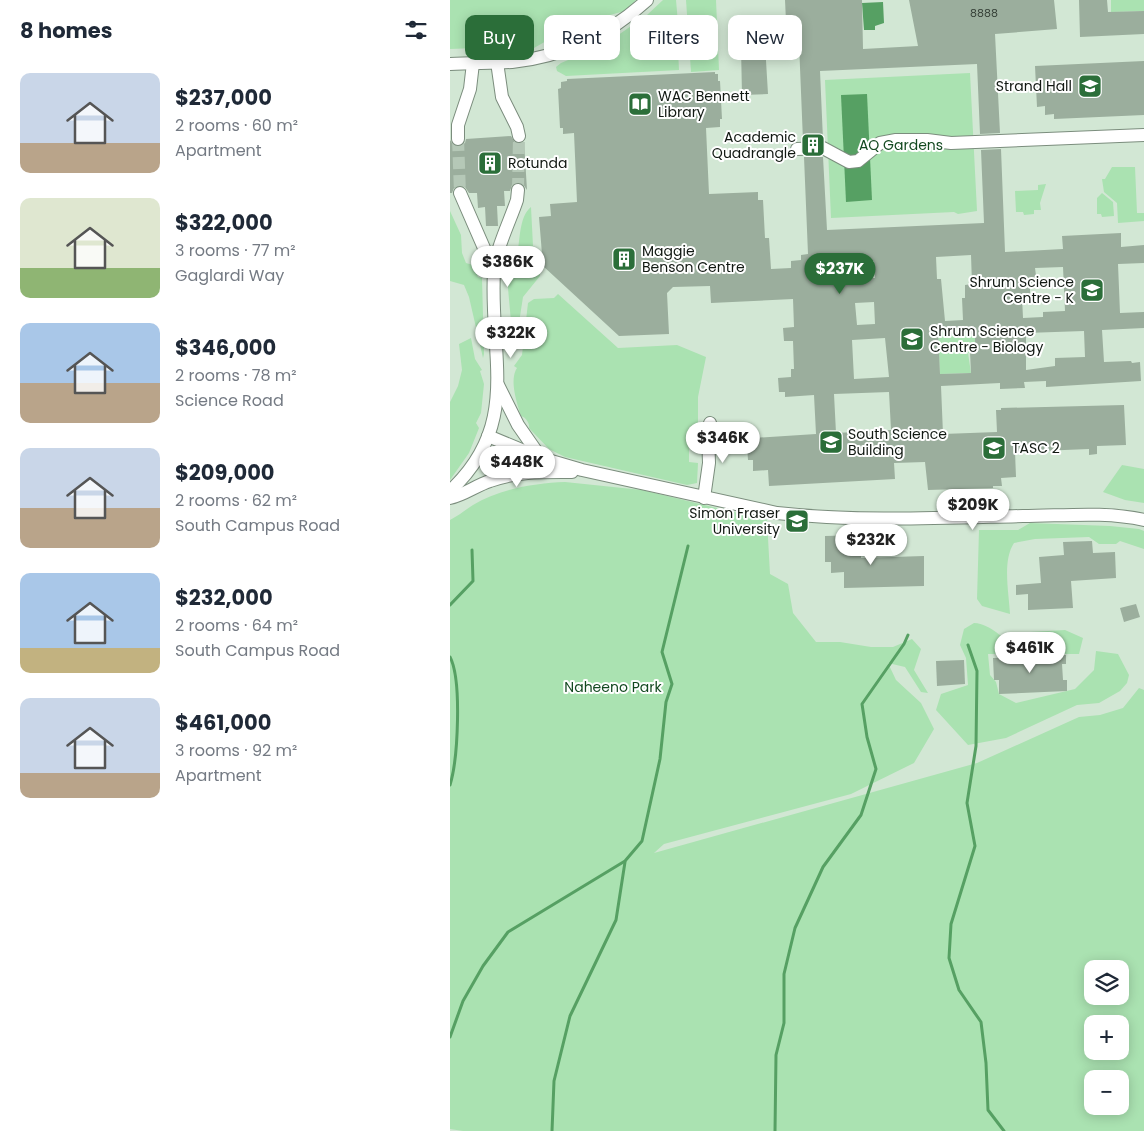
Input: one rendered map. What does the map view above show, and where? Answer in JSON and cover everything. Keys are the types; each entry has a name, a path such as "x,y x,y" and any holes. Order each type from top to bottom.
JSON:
{"street":[{"path":"450,64 538,58 570,48 614,26 647,0"},
{"path":"485,63 517,127 519,136"},
{"path":"458,139 458,125 470,89 485,63"},
{"path":"798,149 823,148 849,162 858,161 880,143 896,140 927,140 951,143 1144,135"},
{"path":"450,491 479,458 488,436 496,406 498,385 494,271 517,200 518,190"},
{"path":"460,193 494,271"},
{"path":"498,385 518,425 541,458"},
{"path":"704,498 709,463 708,433 710,423"},
{"path":"488,436 541,458 582,470 704,498 805,516 891,518 1098,515 1144,520"},
{"path":"450,498 488,481 508,476 528,472 571,472 582,470"}],"green space":[{"path":"450,0 636,0 625,11 610,15 544,15 544,42 534,48 534,15 465,15 465,48 450,49"},
{"path":"663,0 676,0 677,15 647,15"},
{"path":"686,0 716,0 717,15 687,15"},
{"path":"1111,0 1144,0 1144,11 1111,12"},
{"path":"630,27 630,60 678,60 679,70 566,76 557,71 556,67 568,60 620,60 620,34"},
{"path":"718,47 719,70 691,72 690,60 718,60"},
{"name":"AQ Gardens","path":"970,73 977,211 958,214 954,212 831,218 825,80"},
{"path":"1112,167 1135,167 1137,213 1144,213 1144,221 1118,223 1117,203 1104,192 1102,179 1105,179"},
{"path":"1046,184 1040,203 1041,210 1034,210 1034,214 1024,215 1023,212 1016,212 1015,191 1038,190 1038,185"},
{"path":"1102,193 1113,202 1114,216 1102,217 1101,214 1097,214 1097,198"},
{"path":"531,207 533,246 539,251 540,276 523,297 514,355 507,277 511,263 515,262 517,256 523,218"},
{"path":"450,211 461,235 462,253 466,263 473,265 478,277 482,278 483,358 469,297 464,285 450,281"},
{"path":"558,294 618,348 677,345 706,357 698,397 698,426 689,427 689,462 698,463 697,483 687,485 565,457 549,449 529,428 527,421 521,416 516,398 514,379 517,368 514,366 522,355 528,303 534,299 554,298"},
{"path":"965,328 966,335 975,334 975,352 968,353 971,373 940,374 938,329"},
{"path":"471,338 475,359 482,370 480,371 484,384 481,413 476,423 479,428 469,453 450,480 450,402 458,386 462,370 459,344"},
{"path":"505,452 535,465 536,466 499,473"},
{"path":"1122,465 1144,469 1144,503 1125,500 1103,492"},
{"name":"Naheeno Park","path":"565,482 642,490 767,520 770,574 788,584 793,613 816,642 840,642 871,647 893,647 912,639 921,649 914,670 928,693 921,692 905,667 888,663 896,680 921,703 934,729 914,763 851,794 664,844 654,853 977,763 1079,717 1100,715 1123,708 1139,688 1144,690 1144,1131 463,1131 450,1129 450,520 483,499 530,485"},
{"path":"1030,523 1139,529 1144,531 1144,549 1120,541 1116,544 1099,544 1089,537 1035,539 1014,543 1010,550 1007,568 1010,614 982,606 977,599 979,530 1018,530"},
{"path":"974,623 987,626 1021,647 1030,632 1065,630 1083,638 1079,654 988,654 990,675 996,682 999,694 1016,703 1075,689 1094,670 1096,651 1118,654 1129,675 1127,683 1120,691 1099,703 1077,705 1006,738 968,745 936,710 941,694 968,685 966,658 960,645 964,629"}],"shaded area":[{"path":"883,2 884,23 875,26 875,30 864,30 862,3"},
{"path":"867,94 872,200 846,202 841,95"}],"building":[{"path":"785,0 862,0 863,49 918,46 909,0 1054,0 1057,29 995,34 1000,133 980,134 977,64 820,71 823,140 803,141 800,60 802,60 802,15 786,15"},
{"path":"1079,0 1107,0 1108,12 1144,11 1144,34 1080,37"},
{"path":"741,60 766,60 768,94 742,95"},
{"name":"Strand Hall","path":"1144,61 1144,115 1054,119 1054,114 1045,115 1045,106 1037,107 1035,66"},
{"path":"715,72 715,74 718,74 722,119 720,119 720,127 706,128 709,194 758,192 758,200 763,200 765,238 769,238 771,269 791,268 791,261 801,260 801,255 808,254 804,157 823,157 827,230 984,223 981,150 1001,149 1005,252 1063,249 1062,236 1121,233 1121,247 1144,245 1144,263 1118,264 1120,313 1144,312 1144,328 1102,330 1104,362 1140,362 1141,381 1046,387 1046,381 1024,382 1025,388 1000,389 1000,383 941,386 943,434 997,432 996,410 1001,410 1001,408 1124,405 1126,445 1097,446 1097,454 1089,455 1089,449 1015,452 1016,477 1001,478 1002,486 993,486 993,488 928,490 925,462 894,463 895,479 769,486 768,470 753,471 753,460 748,460 747,446 752,446 752,438 816,434 814,395 785,397 785,392 779,392 778,378 791,377 791,369 794,369 793,341 784,341 783,328 794,327 793,299 711,303 710,286 673,287 667,293 669,334 619,336 543,266 539,217 551,216 550,204 577,202 574,133 563,134 563,128 560,128 558,89 561,88 561,82 567,81 567,79","holes":["971,255 972,284 965,285 965,298 962,298 963,320 945,321 941,279 937,279 936,257","874,261 875,278 858,278 857,262","1063,267 1065,311 1043,312 1043,317 1023,318 1022,297 1030,296 1030,283 1037,283 1035,268","874,302 875,324 857,325 855,303","965,328 966,335 975,334 975,352 970,352 971,373 940,374 938,329","1084,331 1085,357 1055,358 1055,366 1026,370 1026,333","885,338 889,377 854,379 852,340","889,392 891,430 836,433 834,394"]},
{"name":"Rotunda","path":"511,136 516,144 524,142 527,190 523,184 518,182 512,185 510,191 504,191 505,206 497,206 498,226 486,226 485,207 478,208 477,193 469,193 465,187 460,185 450,193 450,140 454,146 458,147 465,143 466,139"},
{"path":"861,535 861,558 924,556 924,586 844,588 844,572 831,573 831,562 825,562 825,536"},
{"path":"1092,541 1093,553 1115,552 1116,578 1071,581 1073,608 1028,610 1028,594 1016,595 1016,585 1041,583 1039,557 1064,555 1063,542"},
{"path":"1136,604 1140,617 1124,622 1120,608"},
{"path":"1066,655 1066,664 1062,664 1063,680 1067,680 1067,691 999,694 999,680 994,680 993,658"},
{"path":"964,660 965,684 937,686 936,661"}],"waterway":[{"path":"450,1037 463,1001 483,966 508,932 625,861 642,841 660,759 666,702 672,684 662,652 688,546"},
{"path":"450,605 473,581 472,550"},
{"path":"775,1131 776,1055 784,1023 784,974 795,928 823,867 861,815 876,769 867,737 862,704 904,644 908,635"},
{"path":"968,645 977,671 976,746 967,803 975,846 951,924 949,958 959,990 981,1022 986,1063 988,1110 1004,1131"},
{"path":"450,657 456,683 458,720 455,757 450,785"},
{"path":"552,1131 554,1081 570,1016 616,920 625,862"}],"tunnel":[{"path":"518,190 519,136"},
{"path":"458,139 460,193"}],"place":[{"name":"Strand Hall","path":"1090,86"},
{"name":"WAC Bennett Library","path":"640,104"},
{"name":"Academic Quadrangle","path":"813,145"},
{"name":"Rotunda","path":"490,163"},
{"name":"Maggie Benson Centre","path":"624,259"},
{"name":"Shrum Science Centre - K","path":"1092,290"},
{"name":"Shrum Science Centre - Biology","path":"912,339"},
{"name":"South Science Building","path":"831,442"},
{"name":"TASC 2","path":"994,448"},
{"name":"Simon Fraser University","path":"797,521"}]}
